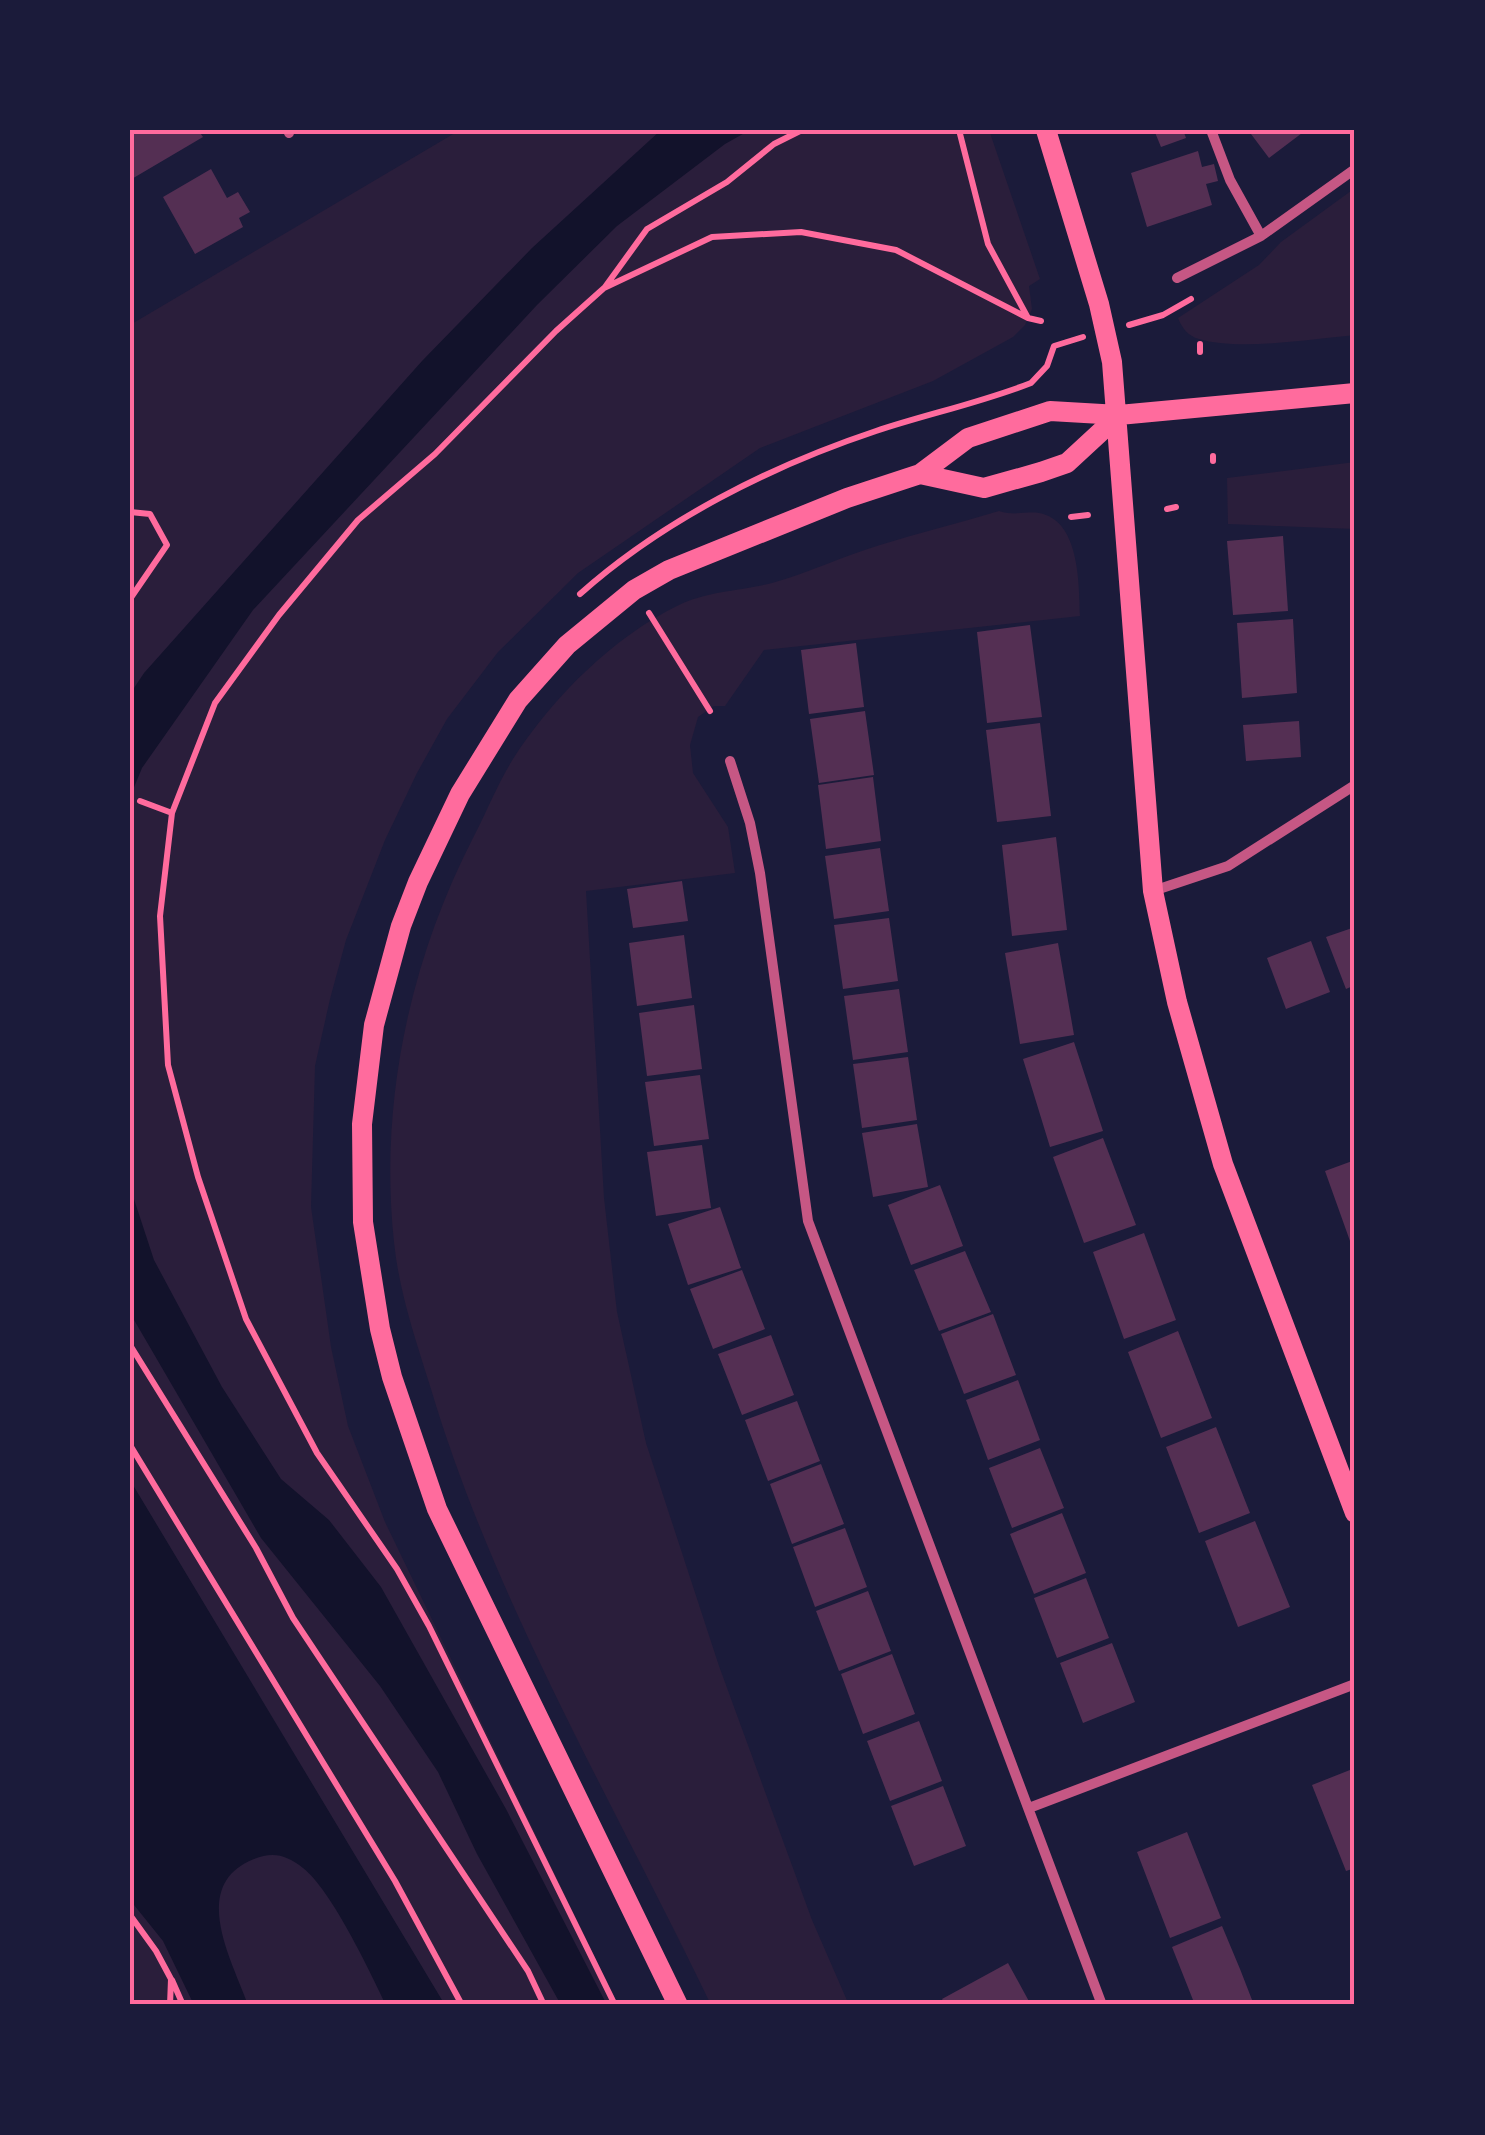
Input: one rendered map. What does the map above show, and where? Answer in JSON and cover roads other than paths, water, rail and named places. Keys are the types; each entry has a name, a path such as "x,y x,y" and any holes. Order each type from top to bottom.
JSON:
{"main road":[{"path":"1046,130 1106,331 1118,415 1154,891 1177,1002 1223,1164 1355,1514"},
{"path":"678,2005 462,1564 437,1509 392,1378 370,1278 360,1173 363,1108 374,1025 401,926 445,823 493,736 518,700 554,658 622,600 669,570 847,498 920,474 968,438 1025,418 1050,412 1118,415 1355,394"},
{"path":"920,474 984,488 1041,472 1068,463 1118,415"}],"street":[{"path":"1211,130 1230,180 1262,236"},
{"path":"1177,278 1262,236 1355,169"},
{"path":"730,761 750,823 760,873 808,1222 1102,2005"},
{"path":"1154,891 1228,866 1355,785"},
{"path":"1029,1808 1355,1684"}]}
